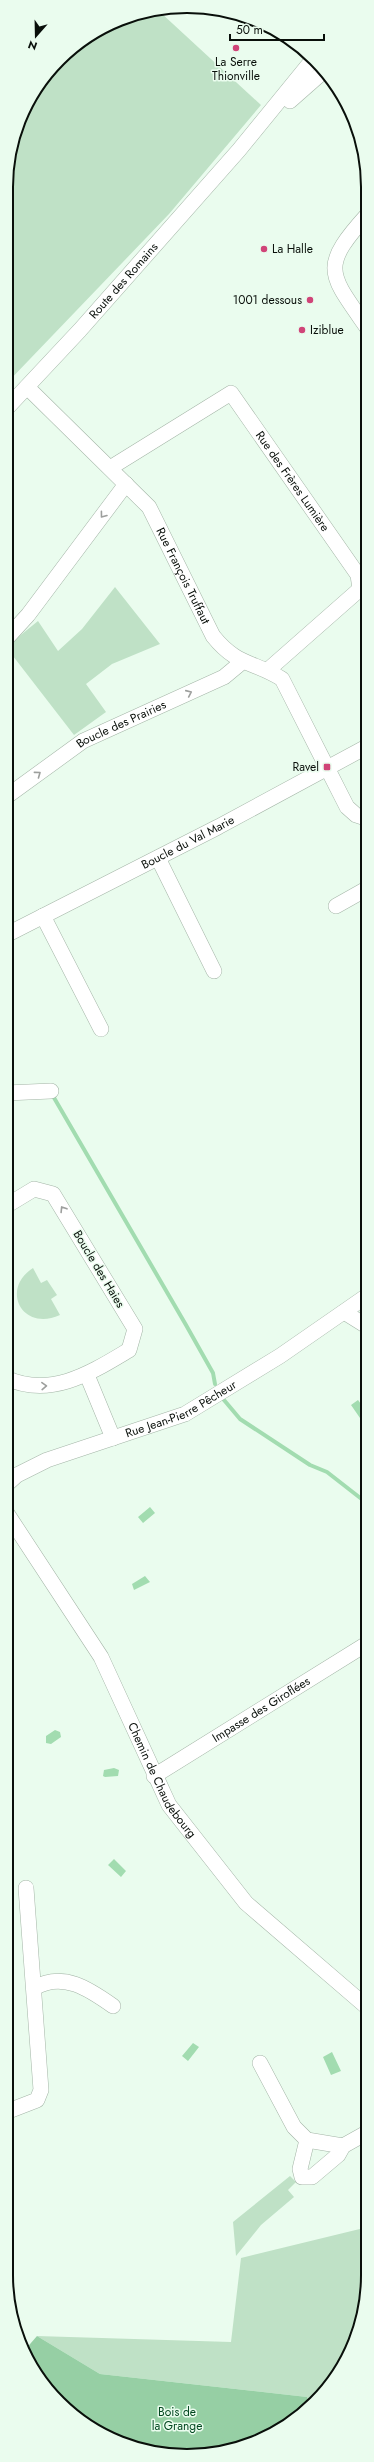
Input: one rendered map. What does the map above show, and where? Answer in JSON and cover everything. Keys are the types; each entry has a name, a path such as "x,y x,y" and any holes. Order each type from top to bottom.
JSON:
{"street":[{"name":"Route des Romains","path":"13,402 80,330 239,150 310,64"},
{"name":"Route des Romains","path":"239,150 269,124 300,90 320,74"},
{"path":"361,222 339,248 334,264 334,274 347,298 361,319"},
{"name":"Rue François Truffaut","path":"27,387 149,507 213,636 226,652 242,662 268,670 282,679 347,807 356,815 361,817"},
{"name":"Rue des Frères Lumière","path":"110,468 231,393 358,575 360,589 268,670"},
{"path":"13,631 28,615 126,484"},
{"name":"Boucle des Prairies","path":"13,792 83,741 224,678 242,662"},
{"name":"Boucle du Val Marie","path":"13,931 158,858 361,750"},
{"path":"158,858 214,971"},
{"path":"336,906 361,892"},
{"path":"43,916 101,1029"},
{"path":"13,1093 51,1091"},
{"name":"Boucle des Haies","path":"13,1202 34,1189 53,1194 135,1329 129,1350 87,1375 61,1384 39,1386 13,1380"},
{"name":"Rue Jean-Pierre Pêcheur","path":"13,1479 17,1475 47,1460 184,1414 280,1356 361,1300"},
{"path":"344,1312 361,1323"},
{"path":"87,1375 113,1438"},
{"name":"Chemin de Chaudebourg","path":"13,1523 101,1657 127,1710 154,1776 169,1805 246,1903 361,2002"},
{"name":"Impasse des Giroflées","path":"154,1776 361,1647"},
{"path":"13,2109 37,2100 42,2082 26,1888"},
{"path":"34,1988 46,1981 76,1984 113,2006"},
{"path":"260,2063 288,2118 307,2140 343,2146"},
{"path":"307,2140 300,2169 302,2177 312,2177 338,2155 343,2146 361,2136"}],"shaded area":[{"path":"162,14 261,105 169,214 13,377 13,176 16,153 26,120 42,90 56,72 72,56 90,42 120,26"},
{"path":"115,587 160,644 112,664 86,684 106,712 74,735 13,656 13,641 38,621 58,651 82,629"},
{"path":"33,1268 41,1283 47,1280 57,1295 51,1299 60,1315 47,1319 35,1318 26,1313 20,1306 17,1297 18,1287 23,1277"},
{"path":"358,1400 361,1404 361,1418 360,1418 351,1405"},
{"path":"150,1507 155,1513 143,1523 138,1517"},
{"path":"145,1576 150,1582 134,1590 132,1584"},
{"path":"55,1730 60,1732 61,1737 51,1744 46,1743 46,1736"},
{"path":"114,1768 119,1770 118,1776 103,1776 104,1770"},
{"path":"114,1859 126,1871 121,1877 108,1865"},
{"path":"193,2043 199,2047 188,2061 182,2056"},
{"path":"332,2052 341,2071 331,2075 323,2057"},
{"path":"290,2176 296,2182 288,2190 294,2197 261,2225 236,2256 233,2222"},
{"path":"361,2229 360,2298 352,2331 348,2342 332,2372 308,2400 307,2397 100,2374 37,2336 231,2342 241,2258"}],"green space":[{"name":"Bois de la Grange","path":"37,2336 100,2374 307,2397 308,2400 284,2420 254,2436 243,2440 221,2446 198,2449 176,2449 153,2446 120,2436 90,2420 72,2406 56,2390 42,2372 28,2346"}],"waterway":[{"path":"53,1096 186,1325 213,1373 215,1384"},
{"path":"224,1400 240,1419 310,1465 327,1472 361,1499"}],"place":[{"name":"La Serre Thionville","path":"236,48"},
{"name":"La Halle","path":"264,249"},
{"name":"1001 dessous","path":"310,300"},
{"name":"Iziblue","path":"302,330"},
{"name":"Ravel","path":"327,767"}]}
